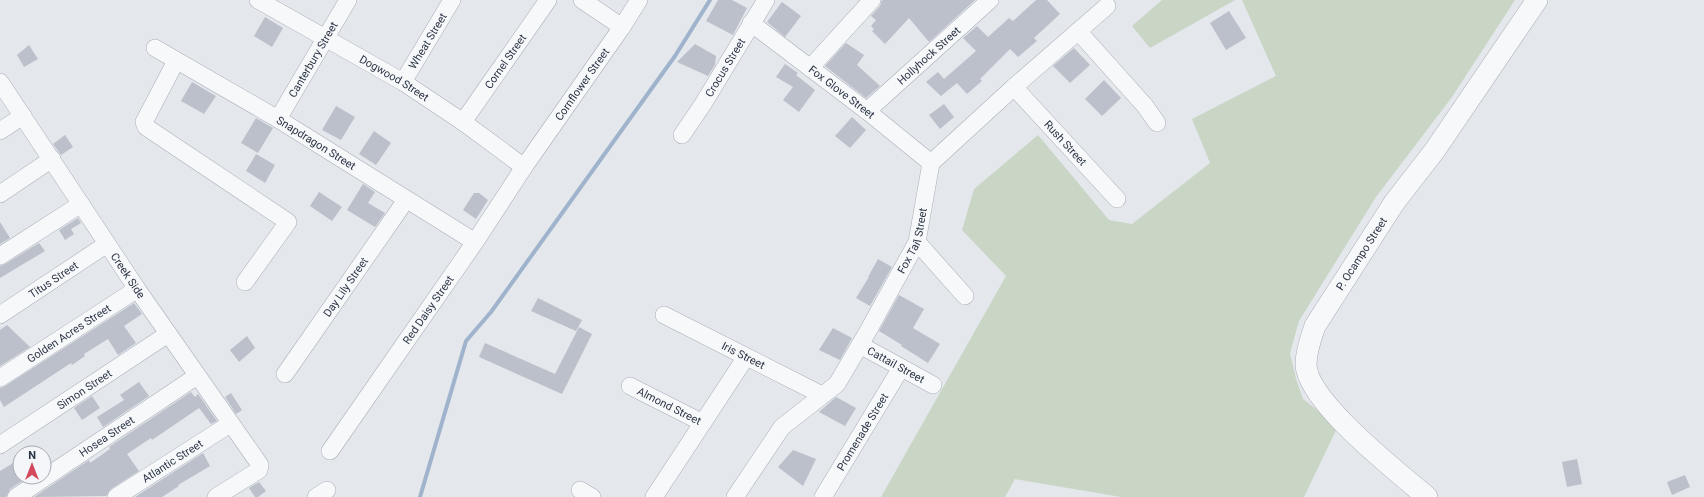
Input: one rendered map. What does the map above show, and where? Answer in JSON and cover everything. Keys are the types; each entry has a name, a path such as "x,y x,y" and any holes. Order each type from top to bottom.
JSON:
{"street":[{"name":"Dogwood Street","path":"258,0 403,82 463,122 524,167"},
{"name":"Canterbury Street","path":"278,119 348,0"},
{"name":"Wheat Street","path":"403,82 452,0"},
{"name":"Cornel Street","path":"463,122 548,0"},
{"path":"582,0 622,27"},
{"name":"Cornflower Street","path":"524,167 622,27 639,0"},
{"name":"Crocus Street","path":"682,135 703,104 766,0"},
{"path":"810,68 872,0"},
{"name":"Hollyhock Street","path":"867,111 990,0"},
{"name":"P. Ocampo Street","path":"1427,497 1347,427 1326,404 1310,383 1306,365 1309,345 1315,326 1394,203 1435,150 1537,0"},
{"path":"931,163 1014,87 1107,6"},
{"name":"Fox Glove Street","path":"751,23 867,111 931,163"},
{"path":"1078,31 1145,106 1157,123"},
{"name":"Snapdragon Street","path":"155,48 278,119 475,242"},
{"path":"176,61 144,122 144,125 288,222 245,282"},
{"name":"Creek Side","path":"0,82 137,289 260,465 259,470 216,497"},
{"name":"Rush Street","path":"1014,87 1117,199"},
{"path":"0,131 23,116"},
{"path":"0,194 52,159"},
{"name":"Fox Tail Street","path":"735,497 782,427 837,384 860,345 917,242 931,163"},
{"name":"Red Daisy Street","path":"330,451 475,242 524,167"},
{"name":"Day Lily Street","path":"285,374 406,200"},
{"path":"0,256 81,204"},
{"path":"917,242 965,296"},
{"name":"Titus Street","path":"0,315 107,244"},
{"name":"Golden Acres Street","path":"0,378 137,289"},
{"name":"Iris Street","path":"664,315 822,395"},
{"name":"Simon Street","path":"0,445 168,334"},
{"name":"Cattail Street","path":"860,345 933,385"},
{"name":"Almond Street","path":"630,386 703,422 746,356"},
{"name":"Promenade Street","path":"823,497 901,368"},
{"name":"Hosea Street","path":"16,497 197,376"},
{"path":"654,497 703,422"},
{"name":"Atlantic Street","path":"116,497 230,424"}],"green space":[{"path":"1162,0 1235,0 1150,48 1132,26"},
{"path":"1242,0 1515,0 1452,97 1376,197 1299,321 1290,353 1296,379 1303,399 1338,426 1304,497 1121,497 1015,479 1005,497 881,497 1006,276 962,230 974,189 1038,135 1109,220 1132,224 1210,163 1192,119 1276,76"}],"building":[{"path":"718,0 732,0 747,8 733,35 706,21"},
{"path":"882,0 975,0 929,42 909,18 885,44 872,31 874,29 871,26 876,20 871,16 880,6"},
{"path":"1036,0 1047,0 1060,14 1034,38 1037,41 1018,57 1010,49 980,79 982,81 967,94 957,83 941,96 926,82 938,72 944,79 976,51 963,38 977,26 988,37 1009,18 1013,21"},
{"path":"782,2 801,16 785,37 767,22"},
{"path":"1229,11 1246,38 1226,50 1210,23"},
{"path":"265,17 283,28 272,47 254,36"},
{"path":"846,43 864,55 857,65 880,86 866,98 825,66"},
{"path":"695,44 716,56 715,65 708,76 677,62"},
{"path":"29,45 38,59 24,67 17,55"},
{"path":"1074,48 1090,65 1070,83 1053,66"},
{"path":"785,64 798,73 796,75 815,90 799,112 783,100 793,87 776,77"},
{"path":"1104,80 1121,98 1102,116 1085,99"},
{"path":"192,82 216,96 204,114 181,101"},
{"path":"944,104 954,117 940,129 929,115"},
{"path":"336,106 355,117 341,140 322,130"},
{"path":"852,117 866,130 850,148 835,136"},
{"path":"256,118 273,128 258,153 241,143"},
{"path":"374,131 391,143 376,165 359,154"},
{"path":"65,135 73,147 61,155 53,144"},
{"path":"256,154 275,165 265,183 246,171"},
{"path":"363,184 375,192 368,203 385,213 375,227 347,210"},
{"path":"319,192 342,207 332,221 310,206"},
{"path":"474,193 479,193 488,200 476,219 463,210"},
{"path":"78,218 81,223 71,229 74,234 65,240 59,230"},
{"path":"0,222 10,238 0,244"},
{"path":"39,243 45,251 0,278 0,266"},
{"path":"878,259 892,267 870,306 856,298"},
{"path":"899,295 924,309 913,328 940,344 928,363 879,331"},
{"path":"538,298 582,320 576,331 531,311"},
{"path":"134,303 142,314 124,326 136,343 118,355 108,339 84,354 85,356 72,365 71,363 4,407 0,400 0,388"},
{"path":"7,325 30,347 0,366 0,330"},
{"path":"579,327 592,334 562,394 479,357 485,343 555,374"},
{"path":"833,328 852,338 840,360 819,350"},
{"path":"247,336 255,348 239,362 230,350"},
{"path":"139,382 149,396 103,427 97,417 124,400 120,395"},
{"path":"191,392 195,397 198,394 217,421 211,424 199,408 152,440 151,438 127,454 139,471 111,489 106,496 34,497 89,460 90,463 110,449 109,447"},
{"path":"231,393 242,410 236,414 225,397"},
{"path":"92,396 100,408 82,420 74,408"},
{"path":"836,397 856,408 845,426 819,412"},
{"path":"793,450 816,459 803,486 778,467"},
{"path":"203,453 210,466 178,485 179,486 162,497 135,497"},
{"path":"1577,459 1582,484 1567,487 1562,462"},
{"path":"12,464 12,485 16,485 10,489 6,497 0,497 0,471"},
{"path":"1685,475 1690,487 1672,495 1667,482"},
{"path":"259,482 266,491 258,497 255,497 249,488"}],"waterway":[{"path":"420,497 466,341 491,312 675,56 710,0"}]}
